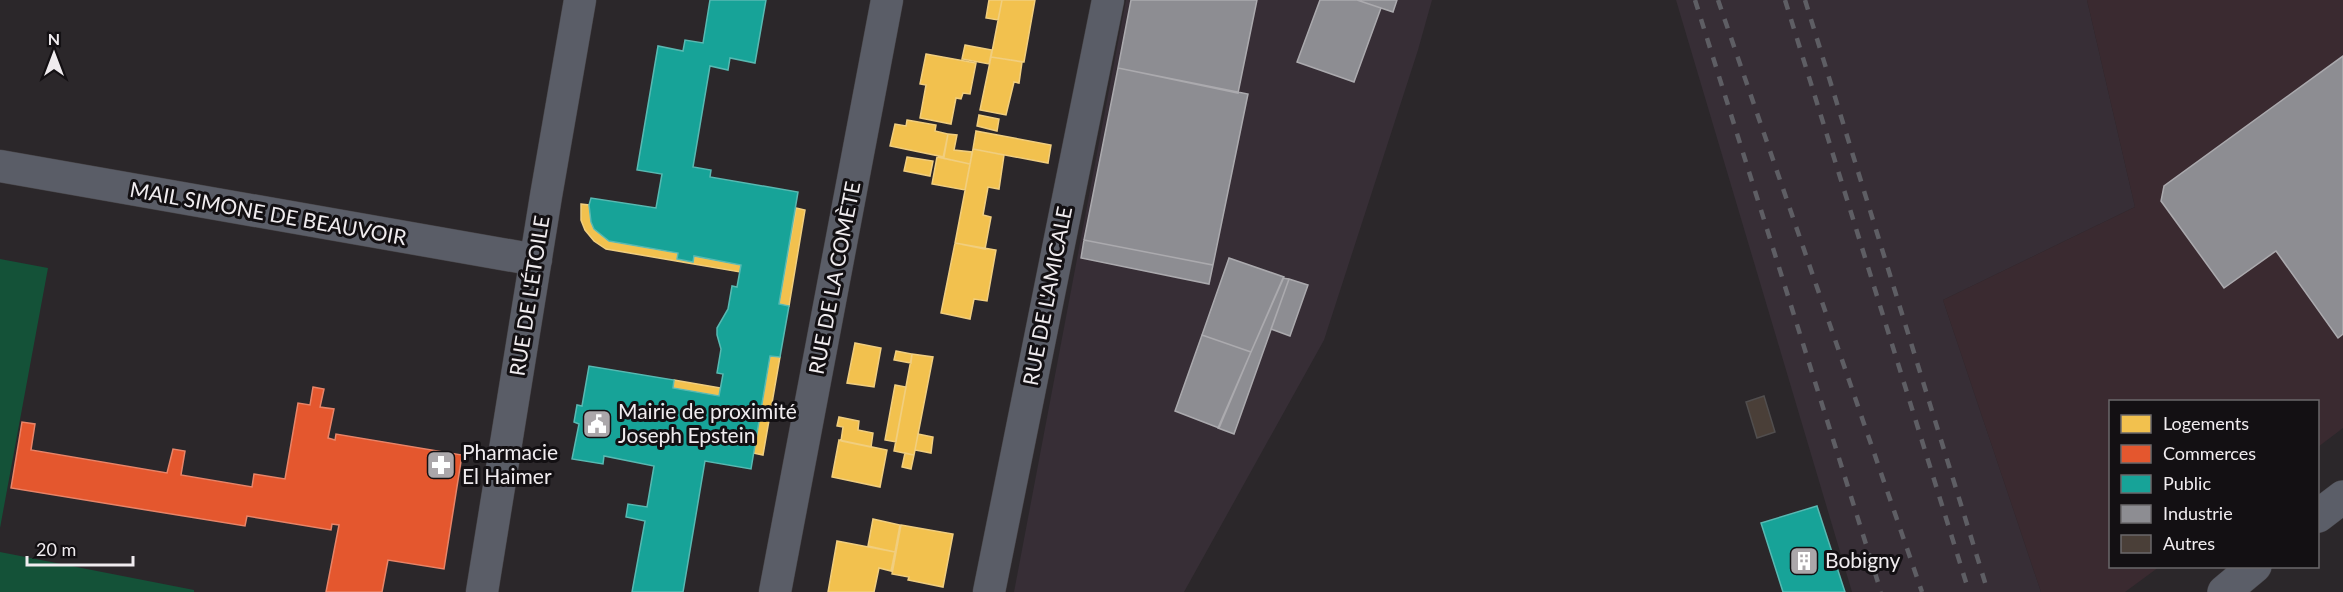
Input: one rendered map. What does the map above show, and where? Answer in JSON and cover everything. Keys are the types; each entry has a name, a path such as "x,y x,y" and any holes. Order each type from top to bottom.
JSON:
{"main road":[{"path":"2319,515 2343,497"},
{"path":"2224,592 2254,568"}],"street":[{"name":"RUE DE L'ÉTOILE","path":"482,592 580,0"},
{"name":"RUE DE LA COMÈTE","path":"775,592 887,0"},
{"name":"RUE DE L'AMICALE","path":"989,592 1108,0"},
{"name":"MAIL SIMONE DE BEAUVOIR","path":"0,166 536,260"}],"shaded area":[{"path":"1126,0 1432,0 1324,340 1184,592 1014,592"},
{"path":"1676,0 2087,0 2135,207 1943,300 2041,592 1852,592"},
{"path":"2087,0 2343,0 2343,428 2319,446 2319,400 2109,400 2109,568 2158,568 2125,592 2041,592 1943,300 2135,207"}],"green space":[{"path":"0,259 48,268 0,528"},
{"path":"0,552 194,590 194,592 0,592"}],"building: Logements":[{"path":"989,0 1002,0 998,20 986,18"},
{"path":"1002,0 1035,0 1024,62 991,57"},
{"path":"965,45 992,50 989,64 962,59"},
{"path":"926,54 976,63 970,94 963,93 961,99 956,98 951,124 920,118 926,85 920,84"},
{"path":"991,57 1022,62 1019,83 1014,82 1006,115 980,110"},
{"path":"979,115 999,119 997,131 977,126"},
{"path":"907,120 936,125 935,131 948,134 944,157 890,146 895,124 906,126"},
{"path":"976,131 1051,145 1048,163 973,149"},
{"path":"948,134 957,135 954,150 972,152 970,164 943,158"},
{"path":"973,149 1004,155 999,189 988,187 983,215 991,217 985,249 955,243"},
{"path":"907,157 933,161 930,176 904,171"},
{"path":"937,157 970,164 965,190 932,184"},
{"path":"581,204 589,205 594,229 609,241 678,253 677,259 693,262 694,256 741,265 740,272 606,249 594,241 585,230 581,220"},
{"path":"796,208 805,210 789,306 779,304"},
{"path":"955,243 996,250 987,301 974,299 970,319 941,313"},
{"path":"855,343 881,348 874,387 847,383"},
{"path":"896,351 912,354 911,363 894,360"},
{"path":"912,354 933,357 914,455 894,451"},
{"path":"770,356 780,357 763,455 753,453"},
{"path":"674,380 721,388 719,396 673,388"},
{"path":"895,385 906,387 896,442 885,440"},
{"path":"839,417 859,421 858,430 873,433 871,447 841,441 843,427 837,426"},
{"path":"918,434 933,437 931,453 915,450"},
{"path":"839,440 887,450 880,487 832,477"},
{"path":"905,453 914,455 911,469 902,467"},
{"path":"873,519 900,525 895,552 868,546"},
{"path":"901,525 953,534 943,587 908,580 909,577 892,574"},
{"path":"837,541 895,552 891,571 879,568 874,592 828,592"}],"building: Commerces":[{"path":"313,387 324,389 320,407 334,409 328,438 335,440 336,434 462,455 444,569 388,560 382,592 326,592 339,525 332,524 331,530 247,516 245,526 11,488 22,422 35,424 31,450 167,473 173,449 185,451 181,475 252,487 254,474 285,479 298,403 310,405"}],"building: Public":[{"path":"710,0 766,0 755,63 730,58 728,70 710,66 693,167 711,170 710,177 798,192 779,304 789,306 780,357 770,356 751,469 705,461 683,592 632,592 645,521 626,517 628,504 647,507 654,466 604,456 603,464 572,459 579,424 574,422 577,405 582,406 589,366 674,380 673,388 719,396 723,374 717,373 721,349 717,328 728,309 732,286 737,287 741,265 694,256 693,262 677,259 678,253 609,241 594,229 589,205 591,198 656,208 662,174 637,170 658,46 683,51 685,40 703,43"},
{"name":"Bobigny","path":"1817,506 1845,592 1783,592 1761,523"}],"building: Industrie":[{"path":"1131,0 1257,0 1238,93 1118,68"},
{"path":"1320,0 1357,0 1381,8 1354,82 1297,62"},
{"path":"1357,0 1397,0 1393,12"},
{"path":"2343,56 2343,334 2338,338 2276,251 2224,288 2161,201 2164,186"},
{"path":"1118,68 1248,94 1213,265 1084,240"},
{"path":"1084,240 1213,265 1209,284 1081,258"},
{"path":"1229,258 1284,277 1251,352 1202,335"},
{"path":"1283,278 1289,279 1234,434 1218,428"},
{"path":"1289,279 1308,285 1290,336 1271,329"},
{"path":"1202,335 1251,352 1219,428 1175,411"}],"building: Autres":[{"path":"1764,396 1775,432 1757,438 1746,402"}],"railway":[{"path":"1695,0 1881,592"},
{"path":"1718,0 1922,592"},
{"path":"1785,0 1969,592"},
{"path":"1805,0 1988,592"}],"place":[{"name":"Mairie de proximité Joseph Epstein","path":"597,424"},
{"name":"Pharmacie El Haimer","path":"441,465"},
{"name":"Bobigny","path":"1804,561"}]}
